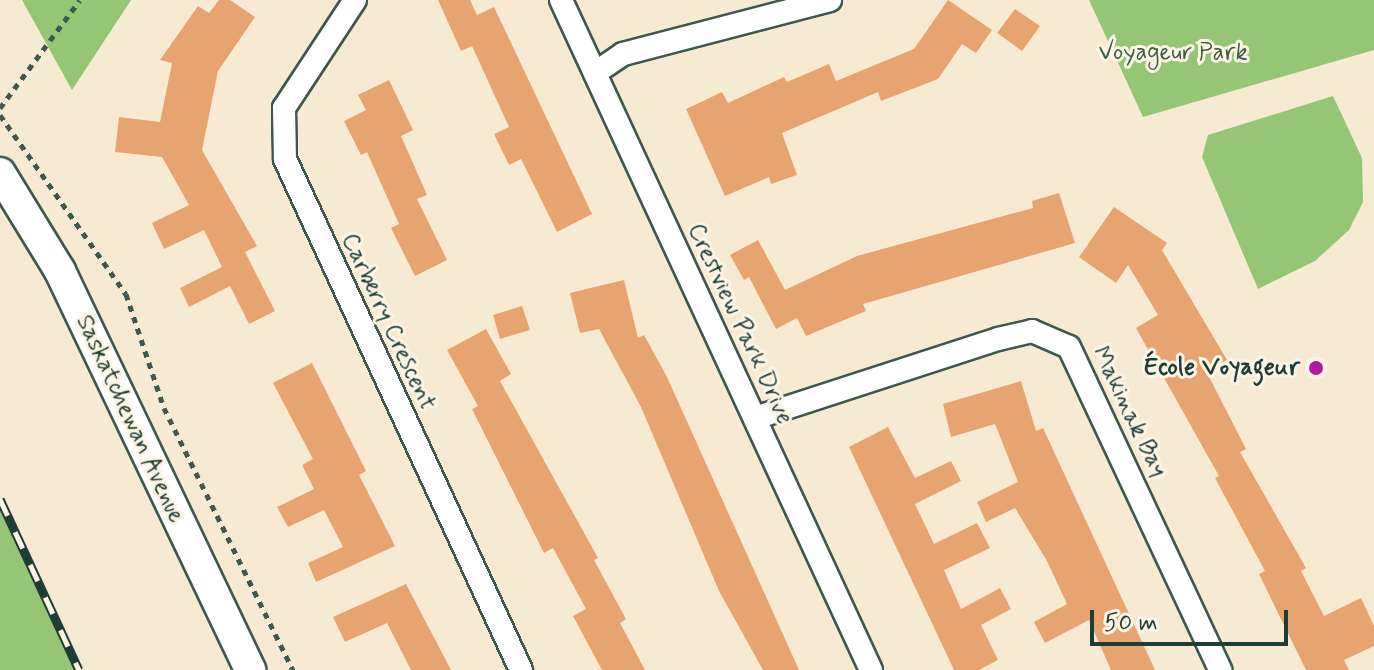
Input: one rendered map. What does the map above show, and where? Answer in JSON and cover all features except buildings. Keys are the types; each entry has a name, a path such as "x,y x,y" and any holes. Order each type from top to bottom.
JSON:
{"main road":[{"name":"Saskatchewan Avenue","path":"0,173 60,271 250,670"}],"street":[{"name":"Carberry Crescent","path":"355,0 284,108 285,159 521,670"},
{"name":"Crestview Park Drive","path":"561,0 871,670"},
{"path":"595,73 623,54 830,0"},
{"name":"Makinak Bay","path":"755,418 998,339 1032,331 1069,347 1220,670"}],"path":[{"path":"0,108 80,0"},
{"path":"0,115 126,294 164,408 293,670"}],"green space":[{"path":"22,0 131,0 72,90"},
{"name":"Voyageur Park","path":"1089,0 1374,0 1374,50 1143,117"},
{"path":"1333,96 1362,158 1363,202 1349,230 1315,261 1258,289 1202,157 1208,135"},
{"path":"0,499 79,670 0,670"}],"railway":[{"path":"0,499 79,670"}],"place":[{"name":"École Voyageur","path":"1316,368"}]}
